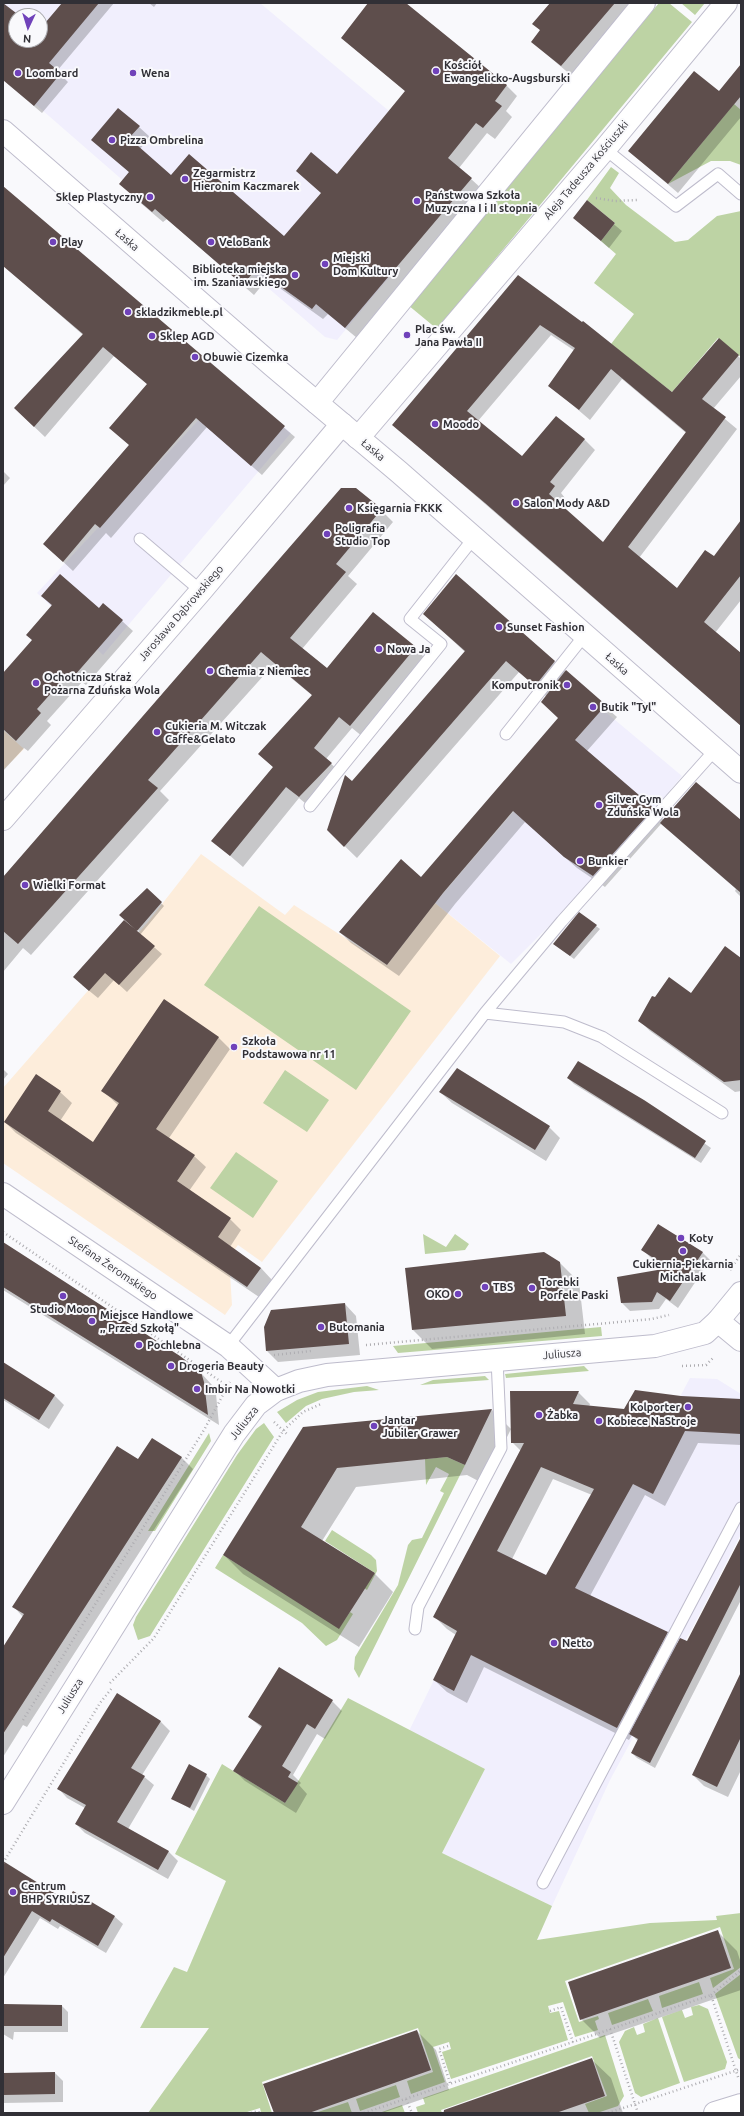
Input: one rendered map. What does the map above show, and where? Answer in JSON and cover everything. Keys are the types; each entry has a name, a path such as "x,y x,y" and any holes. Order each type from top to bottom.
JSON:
{"street":[{"path":"317,403 401,298 644,3"},
{"name":"Aleja Tadeusza Kościuszki","path":"358,438 606,149 726,3"},
{"name":"Łaska","path":"3,132 342,424 741,772"},
{"name":"Jarosława Dąbrowskiego","path":"3,819 201,591 342,424"},
{"name":"Stefana Żeromskiego","path":"3,1194 228,1346 276,1390"},
{"name":"Juliusza","path":"3,1803 234,1434 256,1405 276,1390 299,1381 327,1375 654,1346 705,1333 718,1321 741,1293"},
{"path":"718,1321 738,1338"},
{"path":"714,2113 741,2105"}],"lane":[{"path":"606,149 676,206 718,174 741,194"},
{"path":"310,806 441,644 410,619 473,539"},
{"path":"140,540 201,591"},
{"path":"506,734 584,636"},
{"path":"228,1346 485,1013 562,920 715,750"},
{"path":"485,1013 564,1022 602,1037 722,1113"},
{"path":"415,1629 418,1607 501,1448 497,1360"},
{"path":"543,1883 741,1508"}],"path":[{"path":"572,188 602,200 615,202 665,197"},
{"path":"3,1232 228,1386"},
{"path":"362,1345 652,1318 672,1314"},
{"path":"678,1367 706,1365 738,1338"},
{"path":"269,1356 316,1350"},
{"path":"19,1726 204,1430 234,1376"},
{"path":"104,1688 154,1638 283,1431 304,1412 324,1403"},
{"path":"3,1863 100,1703 112,1688"},
{"path":"364,2113 711,1995 741,1970"},
{"path":"711,1995 741,2086"},
{"path":"550,2011 561,2007 573,2042"},
{"path":"610,2029 638,2113"},
{"path":"448,2046 439,2049 450,2083"},
{"path":"608,2113 741,2069"},
{"path":"406,2099 412,2113"},
{"path":"251,2113 258,2110 258,2113"}],"shaded area":[{"path":"3,3 260,3 389,111 315,200 396,269 337,340 325,337 252,274 243,285 3,76"},
{"path":"234,382 291,433 103,655 37,593"},
{"path":"602,709 682,776 593,882 511,964 435,903"},
{"path":"3,730 24,749 3,770"},
{"name":"Szkoła Podstawowa nr 11","path":"201,854 285,915 294,905 387,965 435,903 500,956 262,1262 238,1245 221,1268 230,1274 232,1305 225,1315 3,1163 3,1088 148,922"},
{"path":"690,1378 717,1379 741,1394 741,1534 610,1780 552,1906 442,1853 485,1769 409,1731 497,1551 564,1583 633,1484"}],"green space":[{"path":"659,3 669,3 692,22 437,329 408,305"},
{"path":"681,3 705,3 695,15"},
{"path":"734,104 741,110 741,165 730,161 711,161 668,184"},
{"path":"611,167 619,173 610,188 626,205 675,242 688,240 717,216 741,211 741,357 718,338 672,392 611,344 634,314 594,283 616,254 601,241 615,223 587,200"},
{"path":"259,906 411,1011 356,1090 204,985"},
{"path":"285,1070 329,1100 307,1132 263,1103"},
{"path":"236,1152 278,1181 253,1218 210,1188"},
{"path":"423,1234 446,1247 455,1234 469,1244 465,1250 425,1254"},
{"path":"601,1327 602,1336 398,1353 393,1346"},
{"path":"584,1366 589,1371 506,1378 505,1374"},
{"path":"485,1376 489,1380 420,1385 433,1380"},
{"path":"367,1386 379,1390 354,1392 322,1399 306,1406 286,1423 277,1412 297,1400 318,1392"},
{"path":"264,1423 274,1437 150,1636 138,1640 133,1625 136,1617 237,1455 256,1429"},
{"path":"209,1433 211,1441 155,1531 148,1531"},
{"path":"447,1457 465,1465 359,1678 354,1669 355,1657 398,1585 408,1545 412,1540 422,1538 444,1493 440,1491 449,1474 436,1467 426,1485 425,1459"},
{"path":"332,1530 371,1555 376,1560 377,1571 367,1590 364,1588 375,1573 325,1541"},
{"path":"223,1555 339,1628 350,1612 353,1614 337,1640 326,1646 302,1623 215,1568"},
{"path":"348,1698 485,1769 442,1853 552,1906 537,1940 650,1923 717,1920 716,1916 741,1913 741,1967 713,1988 710,1978 734,1969 720,1927 565,1981 579,2022 598,2016 599,2019 595,2021 598,2030 575,2037 563,2002 548,2006 550,2013 559,2011 568,2040 451,2079 442,2052 451,2049 449,2042 433,2047 445,2082 411,2094 407,2081 433,2072 418,2028 262,2082 272,2113 261,2113 260,2108 244,2113 148,2113 209,2028 140,2028 174,1967 187,1972 226,1881 175,1854 222,1764 285,1803"},
{"path":"741,1974 741,2060 738,2058 715,1994"},
{"path":"699,1982 703,1994 662,2008 659,1996"},
{"path":"648,1999 653,2011 612,2025 608,2013"},
{"path":"699,2005 708,2009 727,2062 725,2069 684,2082 662,2017 682,2010 685,2018 693,2015 691,2007"},
{"path":"658,2018 680,2083 641,2097 635,2093 619,2042 625,2031 634,2027 637,2035 645,2032 643,2024"},
{"path":"605,2035 624,2096 618,2106 597,2113 589,2113 585,2104 607,2096 592,2056 441,2110 442,2113 418,2113 416,2107 425,2104 423,2098"},
{"path":"396,2085 400,2097 360,2111 356,2099"},
{"path":"348,2102 352,2113 315,2113"},
{"path":"402,2105 405,2113 379,2113"}],"building":[{"path":"3,3 10,8 8,8 8,48 48,48 48,20 62,3 99,3 49,63 61,73 34,106 3,80"},
{"path":"368,3 406,3 507,85 495,101 502,106 483,128 476,123 448,158 472,178 345,328 316,304 312,309 256,269 243,285 155,209 152,212 119,184 129,172 91,140 118,108 140,126 129,138 171,175 189,154 284,236 321,193 296,171 311,152 337,174 405,91 341,38"},
{"path":"550,3 615,3 561,66 531,42 540,30 532,24"},
{"path":"741,64 741,96 668,184 628,151 694,71 719,91"},
{"path":"3,186 285,426 251,466 196,418 100,528 95,524 63,562 43,544 129,445 109,428 147,384 103,347 34,427 14,408 83,334 3,266"},
{"path":"587,200 615,223 601,241 573,218"},
{"path":"518,275 582,322 583,321 672,392 719,338 739,355 702,399 726,417 628,547 677,588 705,550 714,556 741,520 741,575 704,622 741,653 741,726 485,503 392,425","holes":["540,325 575,348 548,386 579,410 611,369 686,432 603,542 549,494 555,486 550,482 585,439 556,416 522,456 467,411"]},
{"path":"341,488 356,488 382,509 336,564 346,572 290,638 327,668 373,612 416,647 350,726 339,717 314,748 332,763 299,797 286,787 230,856 211,841 273,767 258,754 312,695 261,652 148,780 158,788 18,944 3,931 3,877"},
{"path":"60,574 99,608 103,603 123,620 75,675 70,672 37,709 41,713 16,741 3,729 3,673 32,640 26,635 52,605 41,596"},
{"path":"456,574 555,661 535,686 506,661 344,847 327,830 345,775 352,781 465,651 423,614"},
{"path":"566,670 606,705 575,740 654,808 593,876 564,857 513,811 443,893 387,965 339,932 401,859 421,877 558,718 541,702"},
{"path":"696,782 741,820 741,893 660,823"},
{"path":"147,888 162,902 137,931 119,915"},
{"path":"579,912 597,925 570,956 553,944"},
{"path":"124,920 155,946 119,985 105,973 89,991 73,977"},
{"path":"725,946 741,958 741,1080 724,1082 638,1021 652,996 655,997 669,977 691,993"},
{"path":"164,999 219,1037 156,1129 195,1155 177,1181 231,1218 218,1237 261,1268 247,1287 4,1122 36,1074 61,1091 48,1111 93,1142 119,1103 101,1091"},
{"path":"578,1061 644,1100 706,1141 695,1158 567,1078"},
{"path":"457,1068 550,1126 535,1150 439,1092"},
{"path":"658,1224 703,1252 670,1301 657,1292 652,1302 621,1303 617,1277 669,1268 641,1250"},
{"name":"Miejsce Handlowe ,, Przed Szkołą\"","path":"3,1242 180,1356 201,1372 204,1382 208,1415 3,1287"},
{"name":"TBS","path":"544,1252 560,1262 566,1316 412,1330 405,1268"},
{"path":"345,1303 349,1344 266,1351 264,1327 271,1310"},
{"path":"3,1362 55,1395 39,1420 3,1398"},
{"path":"635,1390 681,1396 741,1399 741,1434 685,1431 653,1494 633,1484 575,1588 668,1632 617,1728 471,1655 454,1691 433,1680 457,1631 433,1617 524,1443 511,1443 510,1391 579,1391 573,1404 624,1409","holes":["541,1467 594,1489 546,1575 497,1551"]},
{"path":"492,1409 465,1465 447,1457 337,1468 301,1527 375,1573 339,1629 223,1555 303,1427"},
{"path":"152,1438 182,1457 3,1734 3,1647 24,1614 12,1607 117,1446 138,1459"},
{"path":"741,1537 741,1583 650,1763 631,1753 638,1739 629,1734 680,1638 687,1641"},
{"path":"279,1667 333,1700 315,1729 307,1724 282,1766 291,1772 288,1777 298,1783 285,1803 233,1771 262,1726 248,1717"},
{"path":"741,1672 741,1737 717,1787 692,1775"},
{"path":"117,1693 161,1721 131,1768 145,1776 117,1822 169,1851 158,1870 75,1824 86,1805 57,1789"},
{"path":"189,1764 207,1774 190,1808 171,1799"},
{"path":"3,1861 67,1901 73,1891 115,1916 98,1946 52,1919 50,1922 32,1911 3,1958"},
{"path":"718,1930 731,1968 580,2020 568,1982"},
{"path":"3,2004 62,2005 62,2026 3,2026"},
{"path":"417,2030 431,2070 309,2113 274,2113 263,2084"},
{"path":"592,2058 605,2096 556,2113 444,2113 444,2110"},
{"path":"55,2072 55,2094 3,2095 3,2073"}],"place":[{"name":"Kościół Ewangelicko-Augsburski","path":"436,71"},
{"name":"Loombard","path":"18,73"},
{"name":"Wena","path":"133,73"},
{"name":"Pizza Ombrelina","path":"112,140"},
{"name":"Zegarmistrz Hieronim Kaczmarek","path":"185,179"},
{"name":"Sklep Plastyczny","path":"150,197"},
{"name":"Państwowa Szkoła Muzyczna I i II stopnia","path":"417,201"},
{"name":"Play","path":"53,242"},
{"name":"VeloBank","path":"211,242"},
{"name":"Miejski Dom Kultury","path":"325,264"},
{"name":"Biblioteka miejska im. Szaniawskiego","path":"295,275"},
{"name":"skladzikmeble.pl","path":"128,312"},
{"name":"Plac św. Jana Pawła II","path":"407,335"},
{"name":"Sklep AGD","path":"152,336"},
{"name":"Obuwie Cizemka","path":"195,357"},
{"name":"Moodo","path":"435,424"},
{"name":"Salon Mody A&D","path":"516,503"},
{"name":"Księgarnia FKKK","path":"349,508"},
{"name":"Poligrafia Studio Top","path":"327,534"},
{"name":"Sunset Fashion","path":"499,627"},
{"name":"Nowa Ja","path":"379,649"},
{"name":"Chemia z Niemiec","path":"210,671"},
{"name":"Ochotnicza Straż Pożarna Zduńska Wola","path":"36,683"},
{"name":"Komputronik","path":"567,685"},
{"name":"Butik \"Tyl\"","path":"593,707"},
{"name":"Cukieria M. Witczak Caffe&Gelato","path":"157,732"},
{"name":"Silver Gym Zduńska Wola","path":"599,805"},
{"name":"Bunkier","path":"580,861"},
{"name":"Wielki Format","path":"25,885"},
{"name":"Szkoła Podstawowa nr 11","path":"234,1047"},
{"name":"Koty","path":"681,1238"},
{"name":"Cukiernia-Piekarnia Michalak","path":"683,1251"},
{"name":"TBS","path":"485,1287"},
{"name":"Torebki Porfele Paski","path":"532,1288"},
{"name":"OKO","path":"458,1294"},
{"name":"Studio Moon","path":"63,1296"},
{"name":"Miejsce Handlowe ,, Przed Szkołą\"","path":"92,1321"},
{"name":"Butomania","path":"321,1327"},
{"name":"Pochlebna","path":"139,1345"},
{"name":"Drogeria Beauty","path":"171,1366"},
{"name":"Imbir Na Nowotki","path":"197,1389"},
{"name":"Kolporter","path":"688,1407"},
{"name":"Żabka","path":"539,1415"},
{"name":"Kobiece NaStroje","path":"599,1421"},
{"name":"Jantar Jubiler Grawer","path":"374,1426"},
{"name":"Netto","path":"554,1643"},
{"name":"Centrum BHP SYRIUSZ","path":"13,1892"}]}
